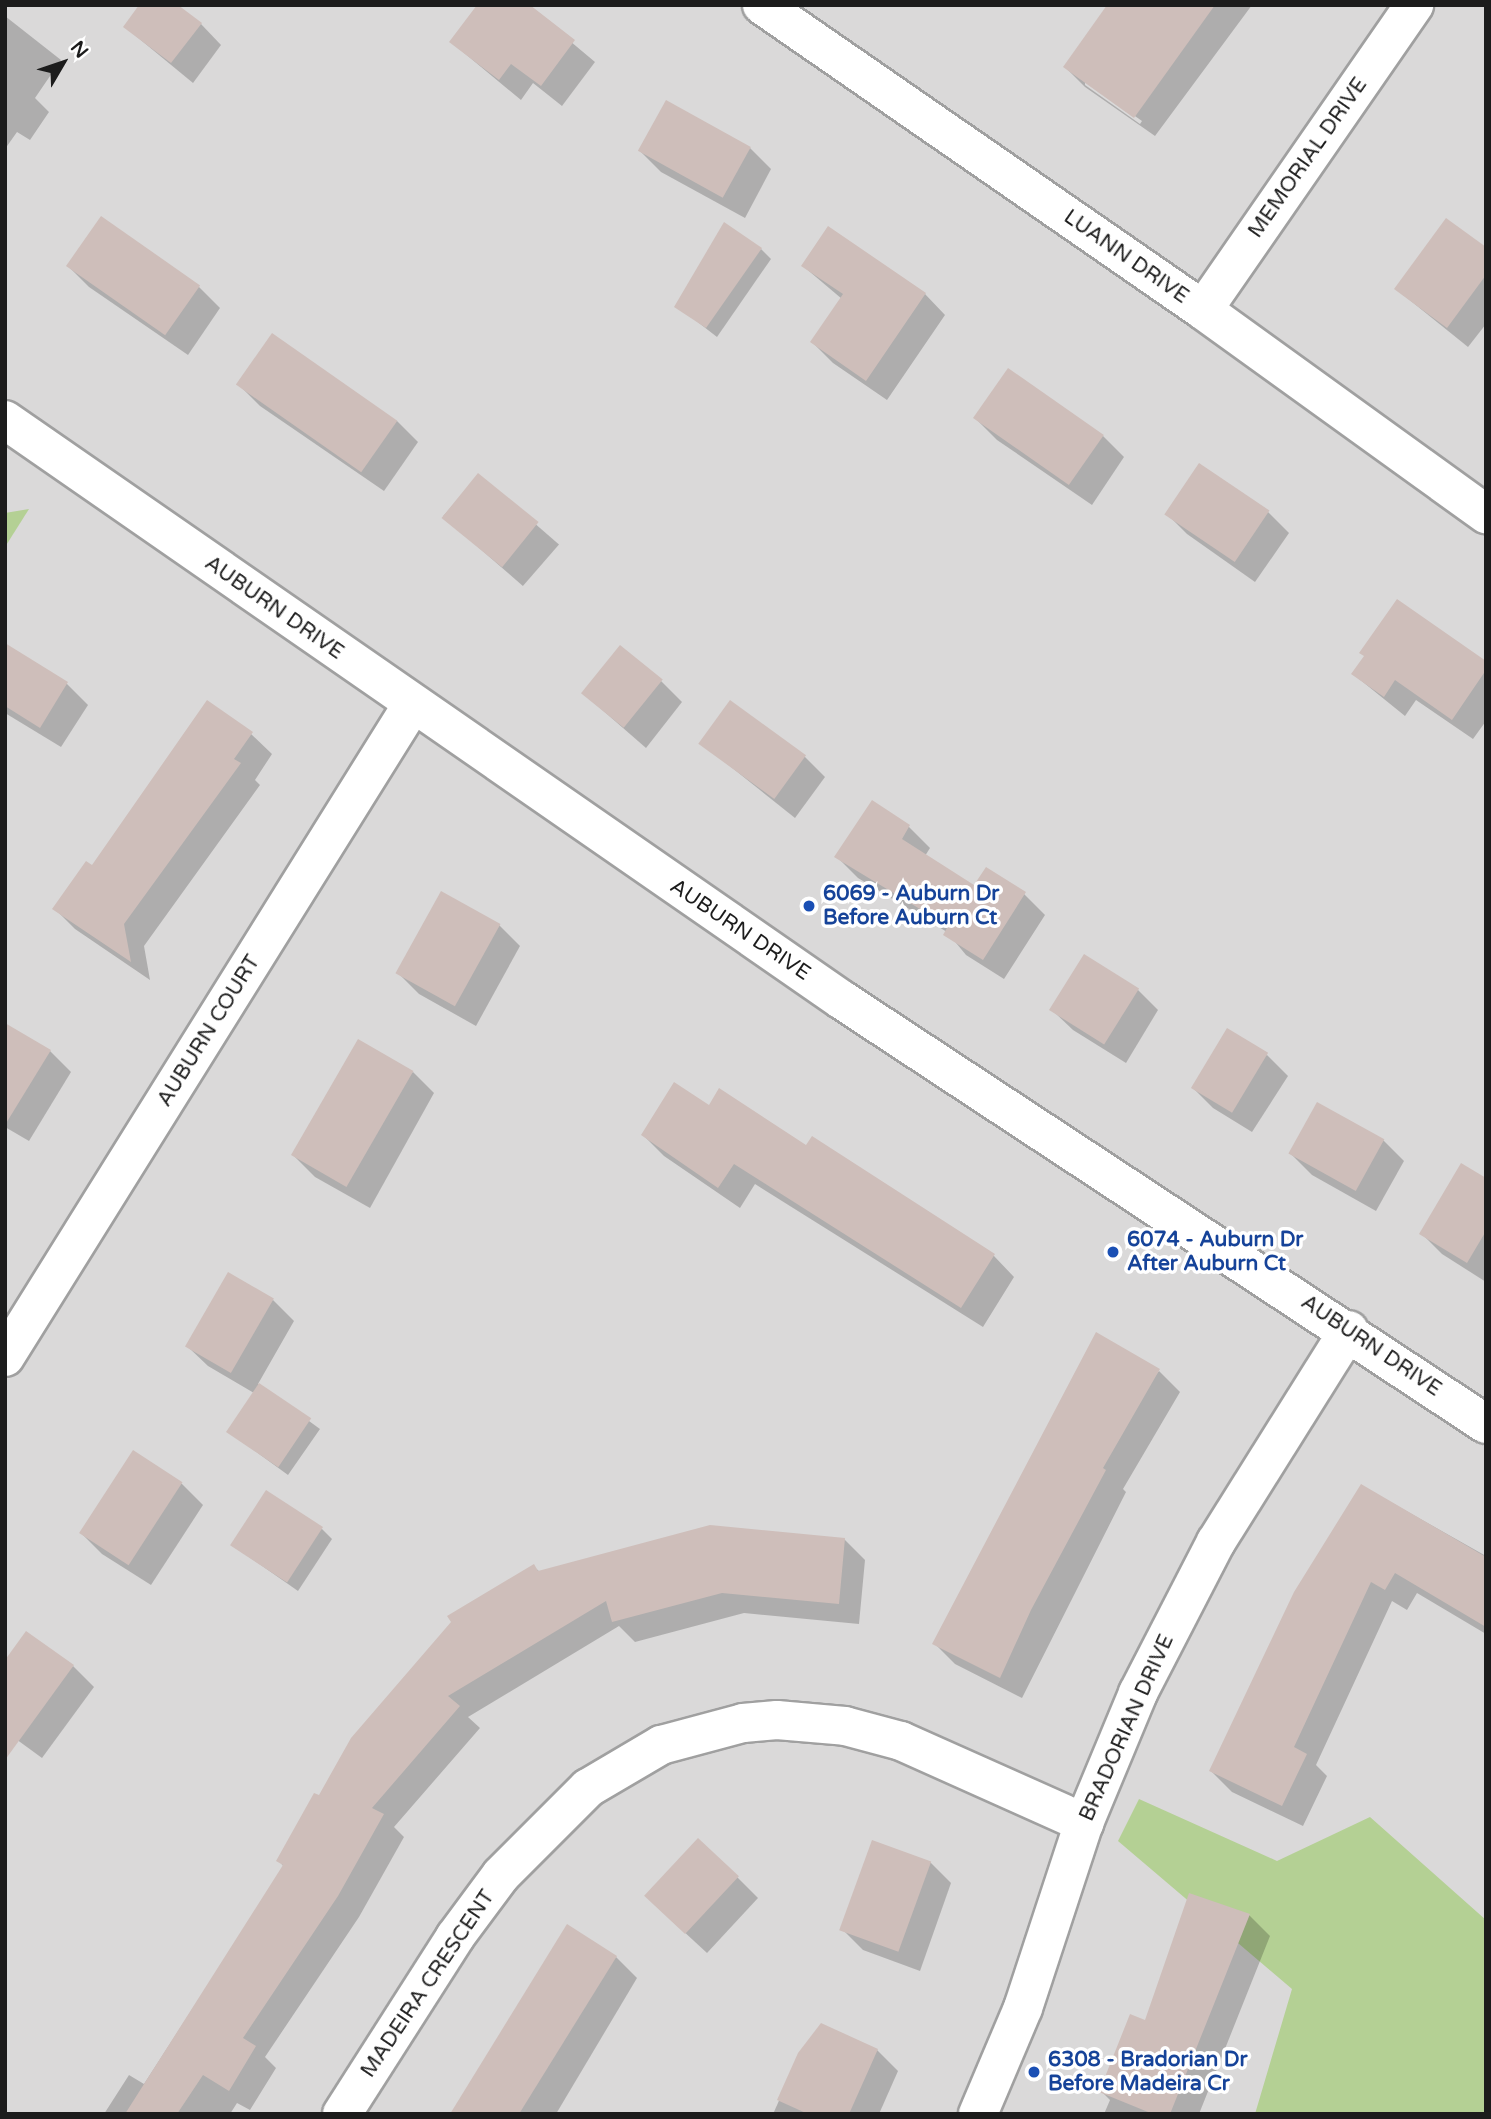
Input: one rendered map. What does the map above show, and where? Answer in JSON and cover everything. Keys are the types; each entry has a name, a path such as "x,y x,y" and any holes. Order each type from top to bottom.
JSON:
{"street":[{"name":"LUANN DRIVE","path":"762,5 1203,310 1486,514"},
{"name":"MEMORIAL DRIVE","path":"1203,310 1414,5"},
{"name":"AUBURN DRIVE","path":"5,420 412,705 842,1000 1349,1330 1486,1424"},
{"name":"AUBURN COURT","path":"5,1357 412,705"},
{"name":"BRADORIAN DRIVE","path":"978,2114 1023,2008 1084,1823 1138,1693 1216,1542 1349,1330"},
{"name":"MADEIRA CRESCENT","path":"342,2114 454,1937 501,1875 588,1788 661,1745 743,1723 777,1720 845,1726 901,1741 1084,1823"}],"shaded area":[{"path":"5,5 1486,5 1486,2114 5,2114"}],"green space":[{"path":"29,509 5,547 5,513"},
{"path":"1139,1799 1277,1861 1370,1817 1486,1920 1486,2114 1255,2114 1292,1989 1118,1841"}],"building":[{"path":"139,5 178,5 202,23 171,63 123,27"},
{"path":"477,5 530,5 575,40 541,86 511,64 499,80 449,42"},
{"path":"1107,5 1215,5 1134,118 1063,67"},
{"path":"666,100 751,147 723,198 638,151"},
{"path":"101,216 200,285 165,335 66,266"},
{"path":"1446,218 1486,247 1486,275 1447,328 1394,289"},
{"path":"724,222 762,248 706,328 674,307"},
{"path":"828,226 926,293 866,381 810,342 843,294 801,266"},
{"path":"272,333 397,421 361,472 236,385"},
{"path":"1008,368 1104,435 1069,485 973,418"},
{"path":"1199,463 1269,511 1235,562 1164,514"},
{"path":"478,473 539,522 502,567 441,518"},
{"path":"1397,599 1486,661 1486,670 1452,720 1395,680 1384,697 1351,674 1364,656 1359,653"},
{"path":"5,643 68,682 40,728 5,706"},
{"path":"620,645 663,680 624,728 581,693"},
{"path":"207,700 253,732 234,759 241,763 124,924 131,962 52,909 86,861 92,865"},
{"path":"730,700 806,755 774,799 698,744"},
{"path":"872,800 910,825 902,839 974,885 986,867 1026,892 983,960 943,935 948,926 834,857"},
{"path":"441,891 500,924 455,1006 395,973"},
{"path":"1084,954 1139,988 1104,1044 1049,1010"},
{"path":"5,1023 51,1050 5,1125"},
{"path":"1227,1028 1268,1053 1232,1113 1191,1088"},
{"path":"358,1039 413,1071 346,1187 291,1155"},
{"path":"674,1082 709,1105 719,1088 806,1145 812,1136 995,1254 961,1308 734,1164 718,1188 641,1135"},
{"path":"1317,1102 1384,1139 1356,1191 1288,1154"},
{"path":"1461,1163 1486,1178 1486,1231 1467,1263 1419,1234"},
{"path":"228,1272 274,1298 231,1373 185,1346"},
{"path":"1096,1332 1160,1369 1103,1468 1106,1470 1031,1610 1000,1678 932,1644"},
{"path":"259,1383 311,1418 278,1467 226,1432"},
{"path":"133,1450 182,1482 129,1565 79,1533"},
{"path":"1361,1484 1486,1557 1486,1627 1395,1573 1385,1590 1371,1582 1294,1747 1307,1754 1282,1806 1209,1771 1294,1592"},
{"path":"266,1490 323,1527 287,1582 230,1545"},
{"path":"710,1525 845,1538 839,1604 722,1593 612,1622 606,1601 448,1696 460,1706 372,1808 384,1814 338,1896 243,2038 256,2046 229,2091 203,2075 177,2114 125,2114 283,1865 276,1861 314,1793 319,1795 351,1738 451,1622 447,1616 534,1564 538,1571"},
{"path":"26,1631 74,1665 5,1760 5,1660"},
{"path":"698,1838 739,1876 685,1934 644,1896"},
{"path":"872,1840 931,1862 898,1952 839,1930"},
{"path":"1189,1893 1250,1914 1170,2114 1153,2114 1099,2092 1130,2014 1145,2020"},
{"path":"567,1924 617,1956 519,2114 450,2114"},
{"path":"821,2023 878,2049 849,2114 808,2114 777,2100 798,2053"}],"place":[{"name":"6069 - Auburn Dr Before Auburn Ct","path":"809,906"},
{"name":"6074 - Auburn Dr After Auburn Ct","path":"1113,1252"},
{"name":"6308 - Bradorian Dr Before Madeira Cr","path":"1034,2072"}]}
